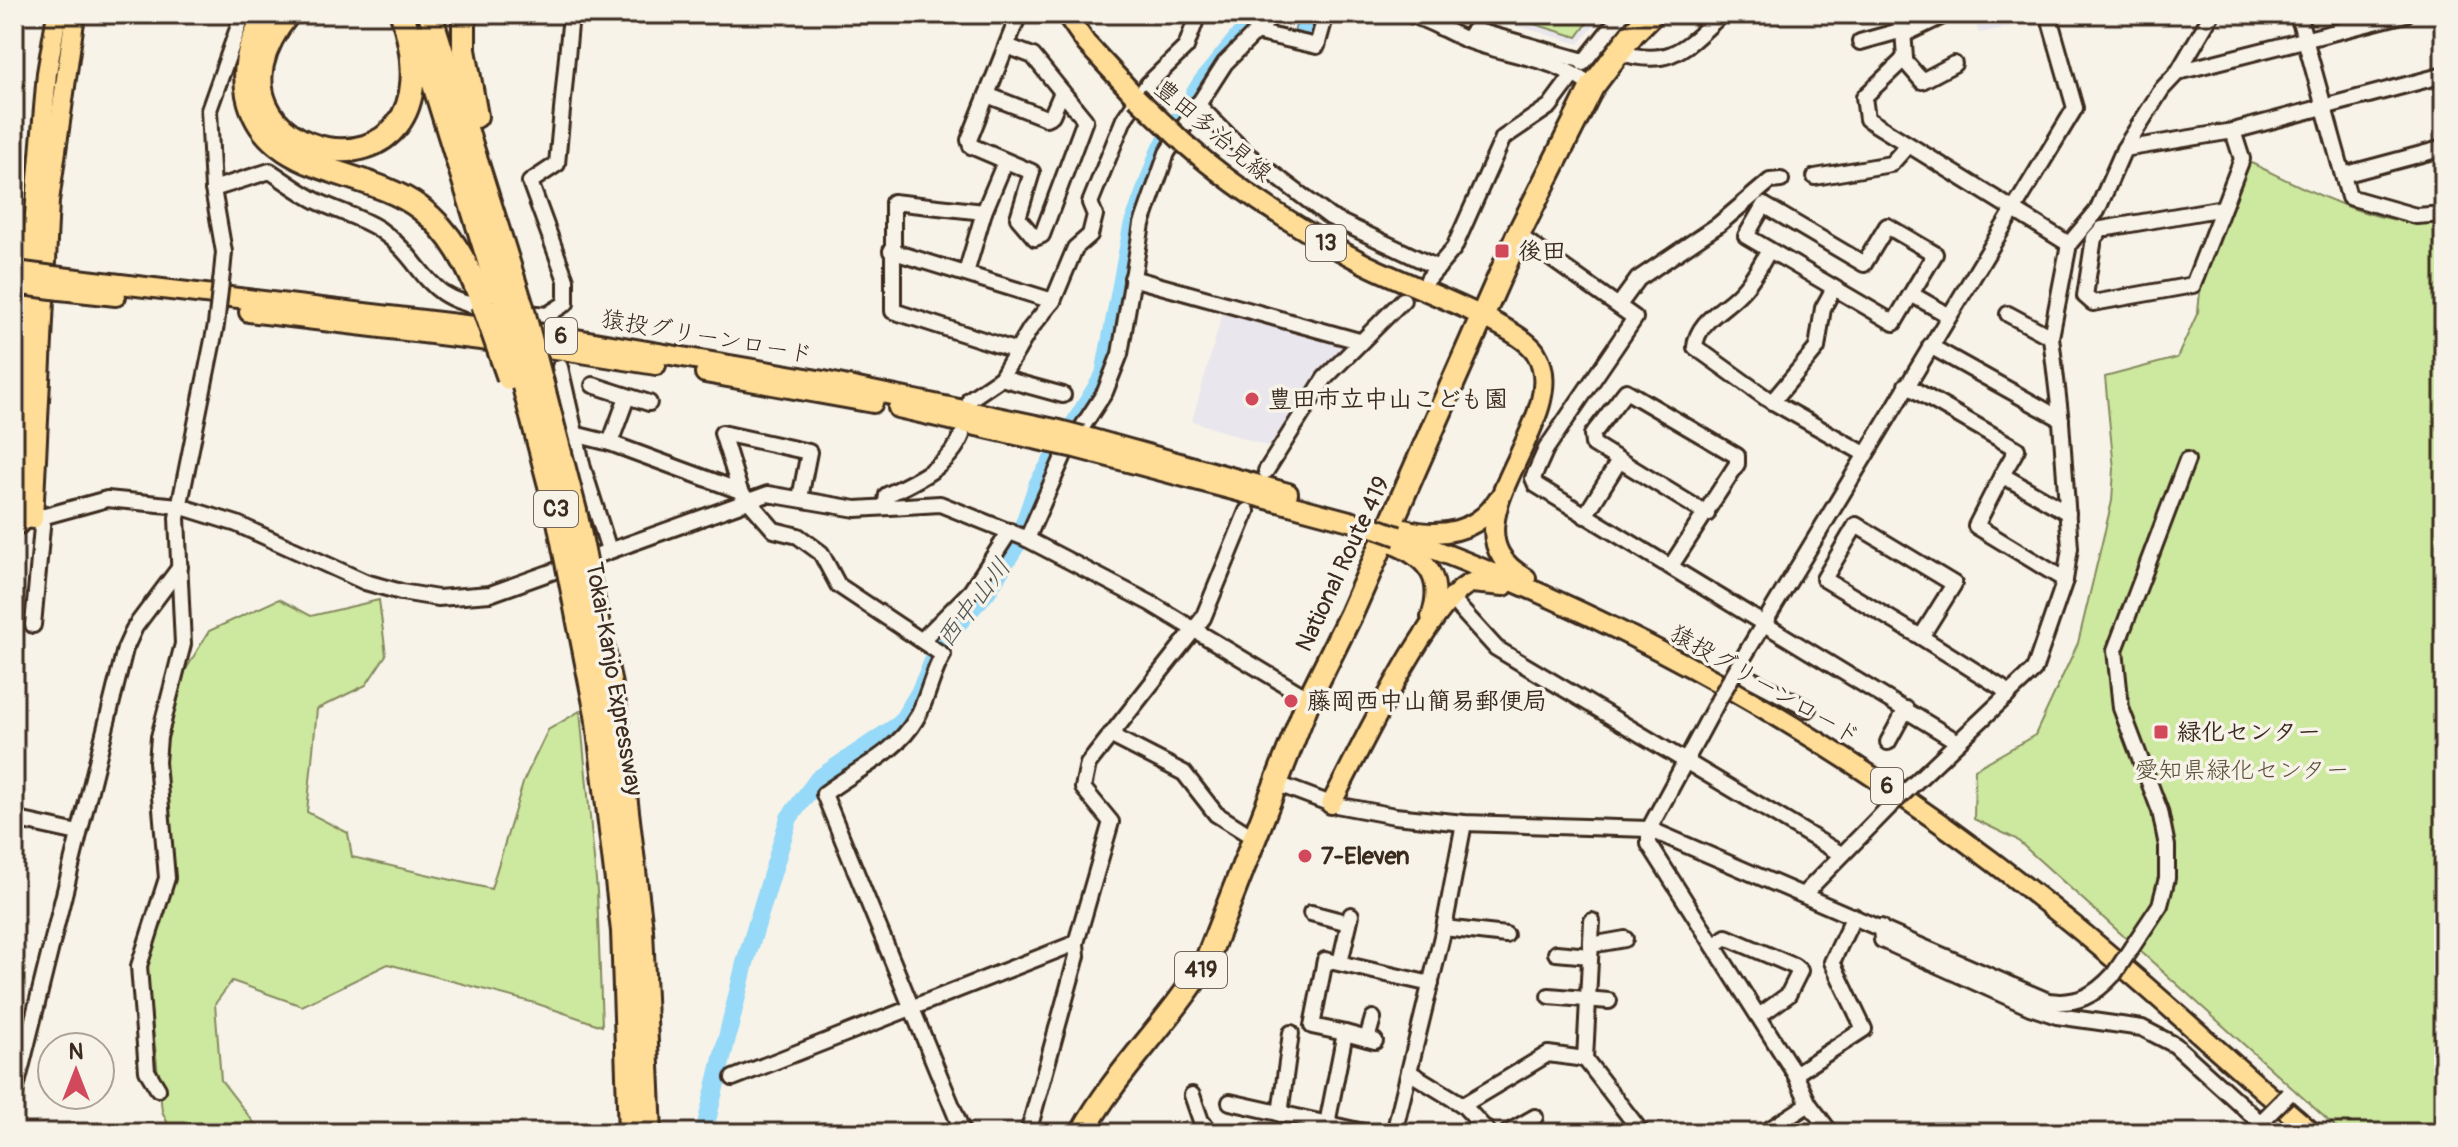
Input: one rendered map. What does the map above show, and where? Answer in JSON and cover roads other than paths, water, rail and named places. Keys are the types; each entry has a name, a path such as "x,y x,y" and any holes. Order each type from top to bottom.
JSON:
{"highway":[{"path":"268,14 249,51 246,76 249,101 265,132 293,156 374,184 418,206 452,241 503,306"},
{"path":"288,14 265,52 261,78 268,106 274,119 295,139 321,151 335,152 376,142 406,108 411,94 413,62 402,14"},
{"name":"Tokai-Kanjo Expressway","path":"411,14 503,306 575,511 606,712 632,930 650,1133"},
{"name":"Tokai-Kanjo Expressway","path":"430,14 606,712"},
{"path":"464,14 464,50 503,306"},
{"name":"National Route 419","path":"1082,1133 1118,1079 1183,1001 1206,962 1309,699 1483,319 1518,235 1592,87 1652,14"},
{"name":"Tokai-Kanjo Expressway","path":"630,1133 632,930"}],"main road":[{"path":"27,521 28,319 47,73 57,14"},
{"path":"28,319 49,201 63,79 75,14"},
{"name":"豊田多治見線","path":"1066,14 1086,43 1136,97 1214,170 1283,219 1530,345 1542,371 1539,403 1511,476"},
{"name":"猿投グリーンロード","path":"15,277 559,336 824,381 1262,484 1480,567 1619,630 1830,749 1958,836 2067,919 2313,1133"},
{"path":"1398,536 1443,534 1467,527 1494,505 1511,476"},
{"path":"1511,476 1494,530 1496,548 1506,564 1655,649"},
{"path":"1398,536 1427,564 1436,581 1436,601 1426,631"},
{"path":"1331,804 1426,631 1454,593 1481,582 1522,591 1619,630"}],"street":[{"path":"158,1089 147,1071 139,966 167,878 157,747 183,644 179,506 216,325 224,252 213,189 209,110 243,14"},
{"path":"213,189 270,171 316,200 376,227 410,254 430,286 447,297 481,307 547,315 558,312 566,303 566,280 530,182 557,164 571,14"},
{"path":"1007,46 1033,56 1085,120 1042,235 1032,237 1018,218 1032,172 971,146 969,140 1019,14"},
{"path":"970,399 1001,378 1053,301 1075,248 1090,235 1095,215 1090,203 1124,119 1148,84 1186,47 1198,14"},
{"path":"923,641 1018,535 1105,392 1120,354 1142,224 1167,153 1225,63 1274,14"},
{"path":"1255,32 1317,46 1326,14"},
{"path":"1408,14 1466,40 1543,59 1578,75 1592,87"},
{"path":"1466,40 1474,30 1583,62 1622,14"},
{"path":"1618,52 1637,59 1672,57 1722,14"},
{"path":"1894,14 1903,32 1903,59 1922,81 1954,64"},
{"path":"1860,42 1903,32 1947,14"},
{"path":"1803,895 1889,807 2034,670 2065,580 2070,548 2061,419 2051,337 2069,244 2097,211 2124,149 2162,89 2178,72 2212,14"},
{"path":"2298,14 2349,197 2416,216 2444,214"},
{"path":"2178,72 2305,40 2349,21 2404,14"},
{"path":"1828,1132 1759,1016 1651,850 1649,829 1763,621 2075,108 2051,24"},
{"path":"1903,59 1864,97 1863,108 1867,119 2069,244"},
{"path":"2124,149 2233,131 2444,75"},
{"path":"1197,104 1248,155 1330,217 1433,273 1454,248 1503,138 1550,106 1570,79"},
{"path":"987,95 1046,118 1052,115 1062,92"},
{"path":"2223,208 2102,229 2094,238 2085,296 2093,303 2193,285 2223,208 2242,159 2233,131"},
{"path":"1815,177 1891,164 1908,145"},
{"path":"2343,175 2444,148"},
{"path":"966,273 984,212 1005,162"},
{"path":"1619,305 1638,279 1718,225 1770,181 1781,180"},
{"path":"984,212 888,202 893,311 1017,351"},
{"path":"1764,205 1864,264 1887,226 1935,254 1894,323 1769,250 1746,236 1764,205"},
{"path":"1518,235 1635,318 1546,449 1533,478 1536,485 1958,742"},
{"path":"1769,250 1739,295 1714,313 1696,338 1695,347 1772,402 1865,454"},
{"path":"891,251 1053,301"},
{"path":"1132,278 1359,341"},
{"path":"1772,402 1817,348 1823,308 1834,288"},
{"path":"1911,294 1948,315"},
{"path":"1262,484 1325,378 1403,300"},
{"path":"2008,314 2051,337"},
{"path":"1930,346 2061,419"},
{"path":"560,367 574,434 609,550"},
{"path":"1001,378 1063,395"},
{"path":"593,385 649,403"},
{"path":"1906,385 2017,449 1976,526 2065,580"},
{"path":"1671,566 1707,514 1737,464 1737,456 1626,391 1592,435 1593,444 1707,514"},
{"path":"610,443 627,397"},
{"path":"800,498 809,452 722,433 745,496 774,530 798,536 821,553 838,585 941,654 924,703 906,734 824,794 963,1133"},
{"path":"574,434 610,443 745,496"},
{"path":"885,507 887,495 926,476 959,443 962,435"},
{"path":"1278,784 1331,804 1364,812 1464,823 1649,829 2048,1001 2076,1002 2096,993 2114,974 2160,905 2167,878 2167,846 2160,811 2121,708 2115,650 2187,460"},
{"path":"1585,516 1619,461"},
{"path":"2002,475 2068,513"},
{"path":"33,625 27,521 107,499 179,506 237,524 365,582 420,596 490,594 745,496 768,494 856,509 940,504 1018,535 1195,627 1309,699"},
{"path":"1028,1133 1077,956 1076,943 1111,822 1083,788 1088,764 1195,627 1215,594 1247,511"},
{"path":"1824,579 1856,525 1949,579 1954,584 1952,589 1921,637"},
{"path":"1799,564 2002,688 2007,696"},
{"path":"14,1096 125,649 135,627 180,567"},
{"path":"1457,605 1496,648 1841,854"},
{"path":"1738,667 1747,677 1808,709"},
{"path":"1888,742 1906,709"},
{"path":"1110,735 1184,773 1216,814 1256,839"},
{"path":"14,819 78,833"},
{"path":"1394,1133 1444,928 1464,823"},
{"path":"1311,913 1350,919 1340,963"},
{"path":"1795,1074 1864,1029 1832,962 1854,916"},
{"path":"1592,921 1585,1059 1642,1133"},
{"path":"1881,927 1882,940 2030,1007 2057,1016 2115,1023 2158,1035 2175,1045 2272,1133"},
{"path":"1444,928 1506,935"},
{"path":"1714,946 1726,937 1800,971 1788,995 1759,1016"},
{"path":"1556,953 1590,950 1625,939"},
{"path":"733,1078 1076,943"},
{"path":"1373,1018 1371,1040 1312,1026 1325,960 1431,984"},
{"path":"1549,996 1609,1001"},
{"path":"1280,1114 1291,1033"},
{"path":"1320,1126 1345,1033"},
{"path":"1463,1105 1548,1054 1585,1059"},
{"path":"1409,1072 1463,1105 1489,1133"},
{"path":"1192,1095 1201,1121 1212,1133"},
{"path":"2245,1107 2249,1103 2265,1118 2288,1095"},
{"path":"1230,1102 1320,1126 1368,1133"},
{"path":"1764,1133 1809,1104"},
{"path":"1507,1133 1535,1117"}],"water":[{"path":"1299,14 1322,14 1315,42 1293,36"},
{"path":"1978,14 2035,14 2036,17 1979,24"}],"waterway":[{"name":"西中山川","path":"704,1133 745,963 789,818 818,779 900,724 919,693 942,641 987,592 1017,544 1038,483 1104,375 1132,227 1159,152 1201,83 1257,14"}],"place":[{"name":"後田","path":"1502,251"},
{"name":"豊田市立中山こども園","path":"1252,399"},
{"name":"藤岡西中山簡易郵便局","path":"1291,701"},
{"name":"緑化センター","path":"2161,732"},
{"name":"7-Eleven","path":"1305,856"}],"park label":[{"name":"愛知県緑化センター","path":"2242,770"}]}
